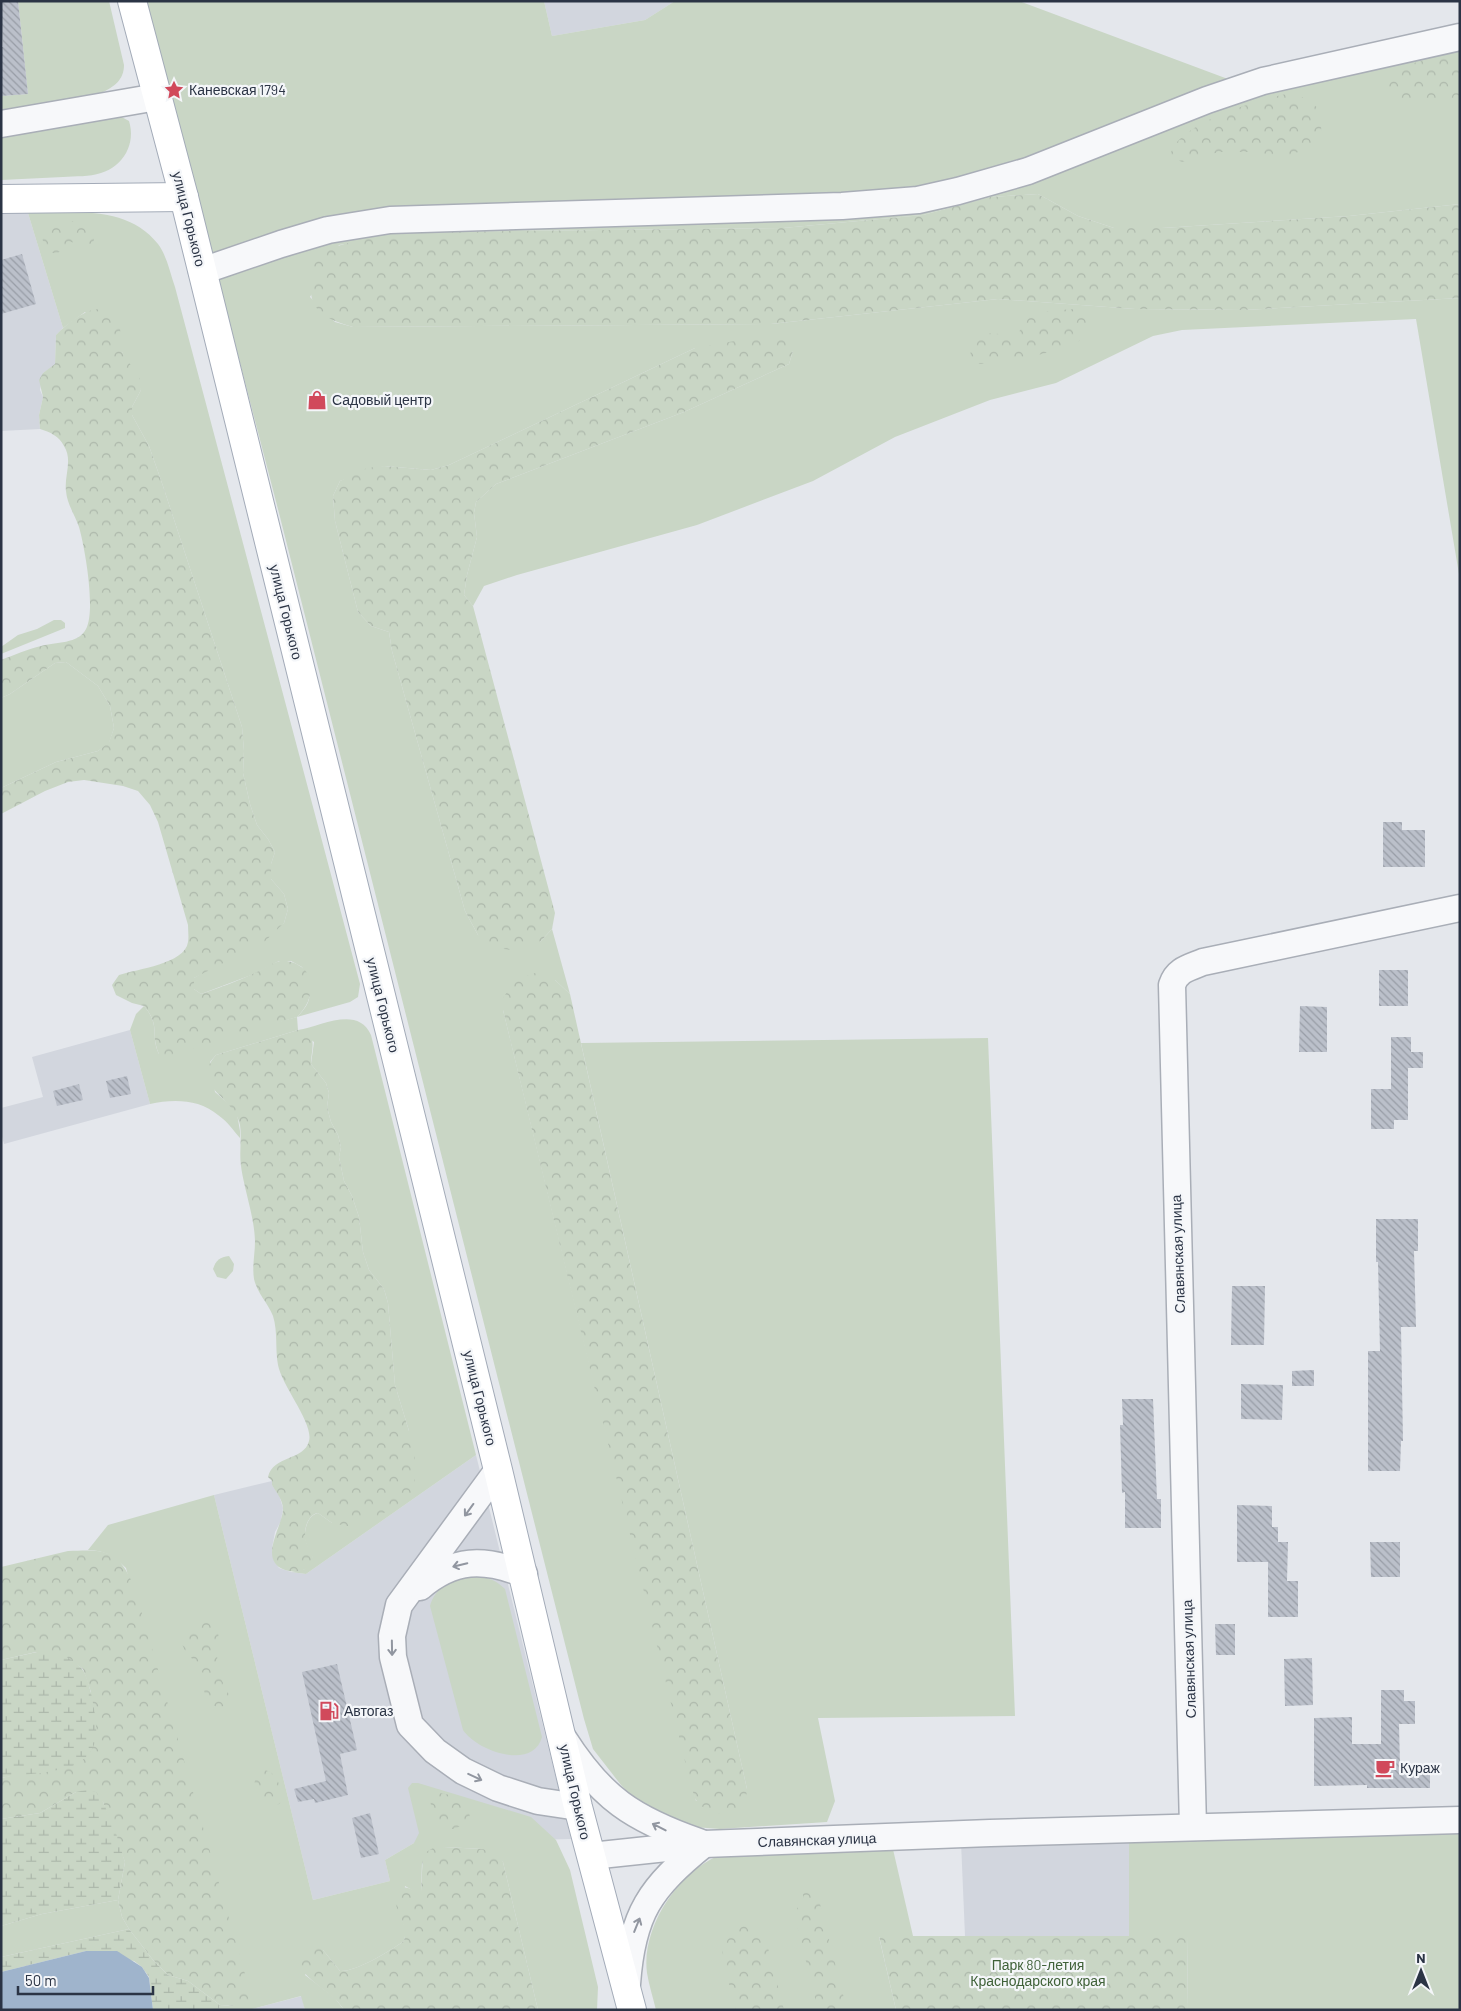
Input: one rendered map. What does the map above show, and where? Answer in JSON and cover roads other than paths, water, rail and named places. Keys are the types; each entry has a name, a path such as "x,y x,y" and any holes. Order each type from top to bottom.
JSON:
{"main road":[{"name":"улица Горького","path":"132,1 184,197 524,1574 590,1856 629,2000"},
{"path":"1,199 184,197"}],"street":[{"path":"202,271 328,230 390,220 842,206 918,200 1028,171 1207,100 1263,81 1460,38"},
{"path":"1,124 157,98"},
{"name":"Славянская улица","path":"1193,1827 1172,985 1175,976 1181,970 1203,962 1460,908"},
{"path":"498,1470 399,1605 392,1636 392,1657 410,1725 422,1740 463,1771 498,1788 538,1800 578,1806"},
{"path":"399,1605 428,1580 447,1568 482,1562 502,1566 524,1574"},
{"path":"562,1736 577,1761 593,1781 612,1799 638,1816 668,1831 704,1844 664,1880 641,1915 633,1935 630,1953 629,2000"},
{"name":"Славянская улица","path":"590,1856 704,1844 980,1833 1460,1820"}],"water":[{"path":"86,1951 117,1951 142,1967 149,1978 153,2010 1,2010 1,1972"}],"place":[{"name":"Каневская 1794","path":"174,90"},
{"name":"Садовый центр","path":"317,400"},
{"name":"Автогаз","path":"329,1711"},
{"name":"Кураж","path":"1385,1768"}],"park label":[{"name":"Парк 80-летия Краснодарского края","path":"1038,1974"}]}
